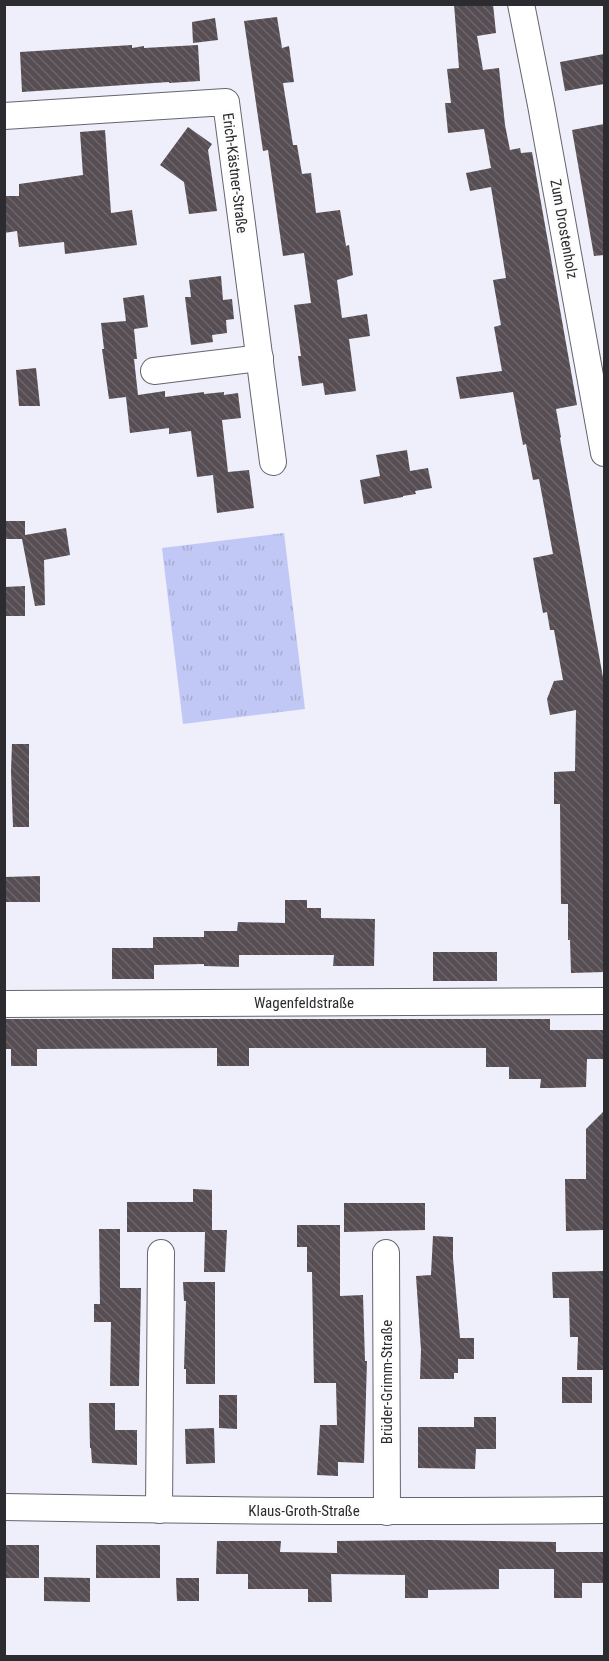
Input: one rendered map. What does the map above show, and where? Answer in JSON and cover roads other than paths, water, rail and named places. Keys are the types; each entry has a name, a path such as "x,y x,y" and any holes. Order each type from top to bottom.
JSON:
{"street":[{"name":"Zum Drostenholz","path":"521,4 604,453"},
{"name":"Erich-Kästner-Straße","path":"4,116 226,102 273,462"},
{"path":"154,370 260,358"},
{"name":"Wagenfeldstraße","path":"4,1004 604,1001"},
{"name":"Brüder-Grimm-Straße","path":"386,1252 387,1512"},
{"path":"159,1510 161,1253"},
{"name":"Klaus-Groth-Straße","path":"4,1507 387,1512 604,1510"}]}
